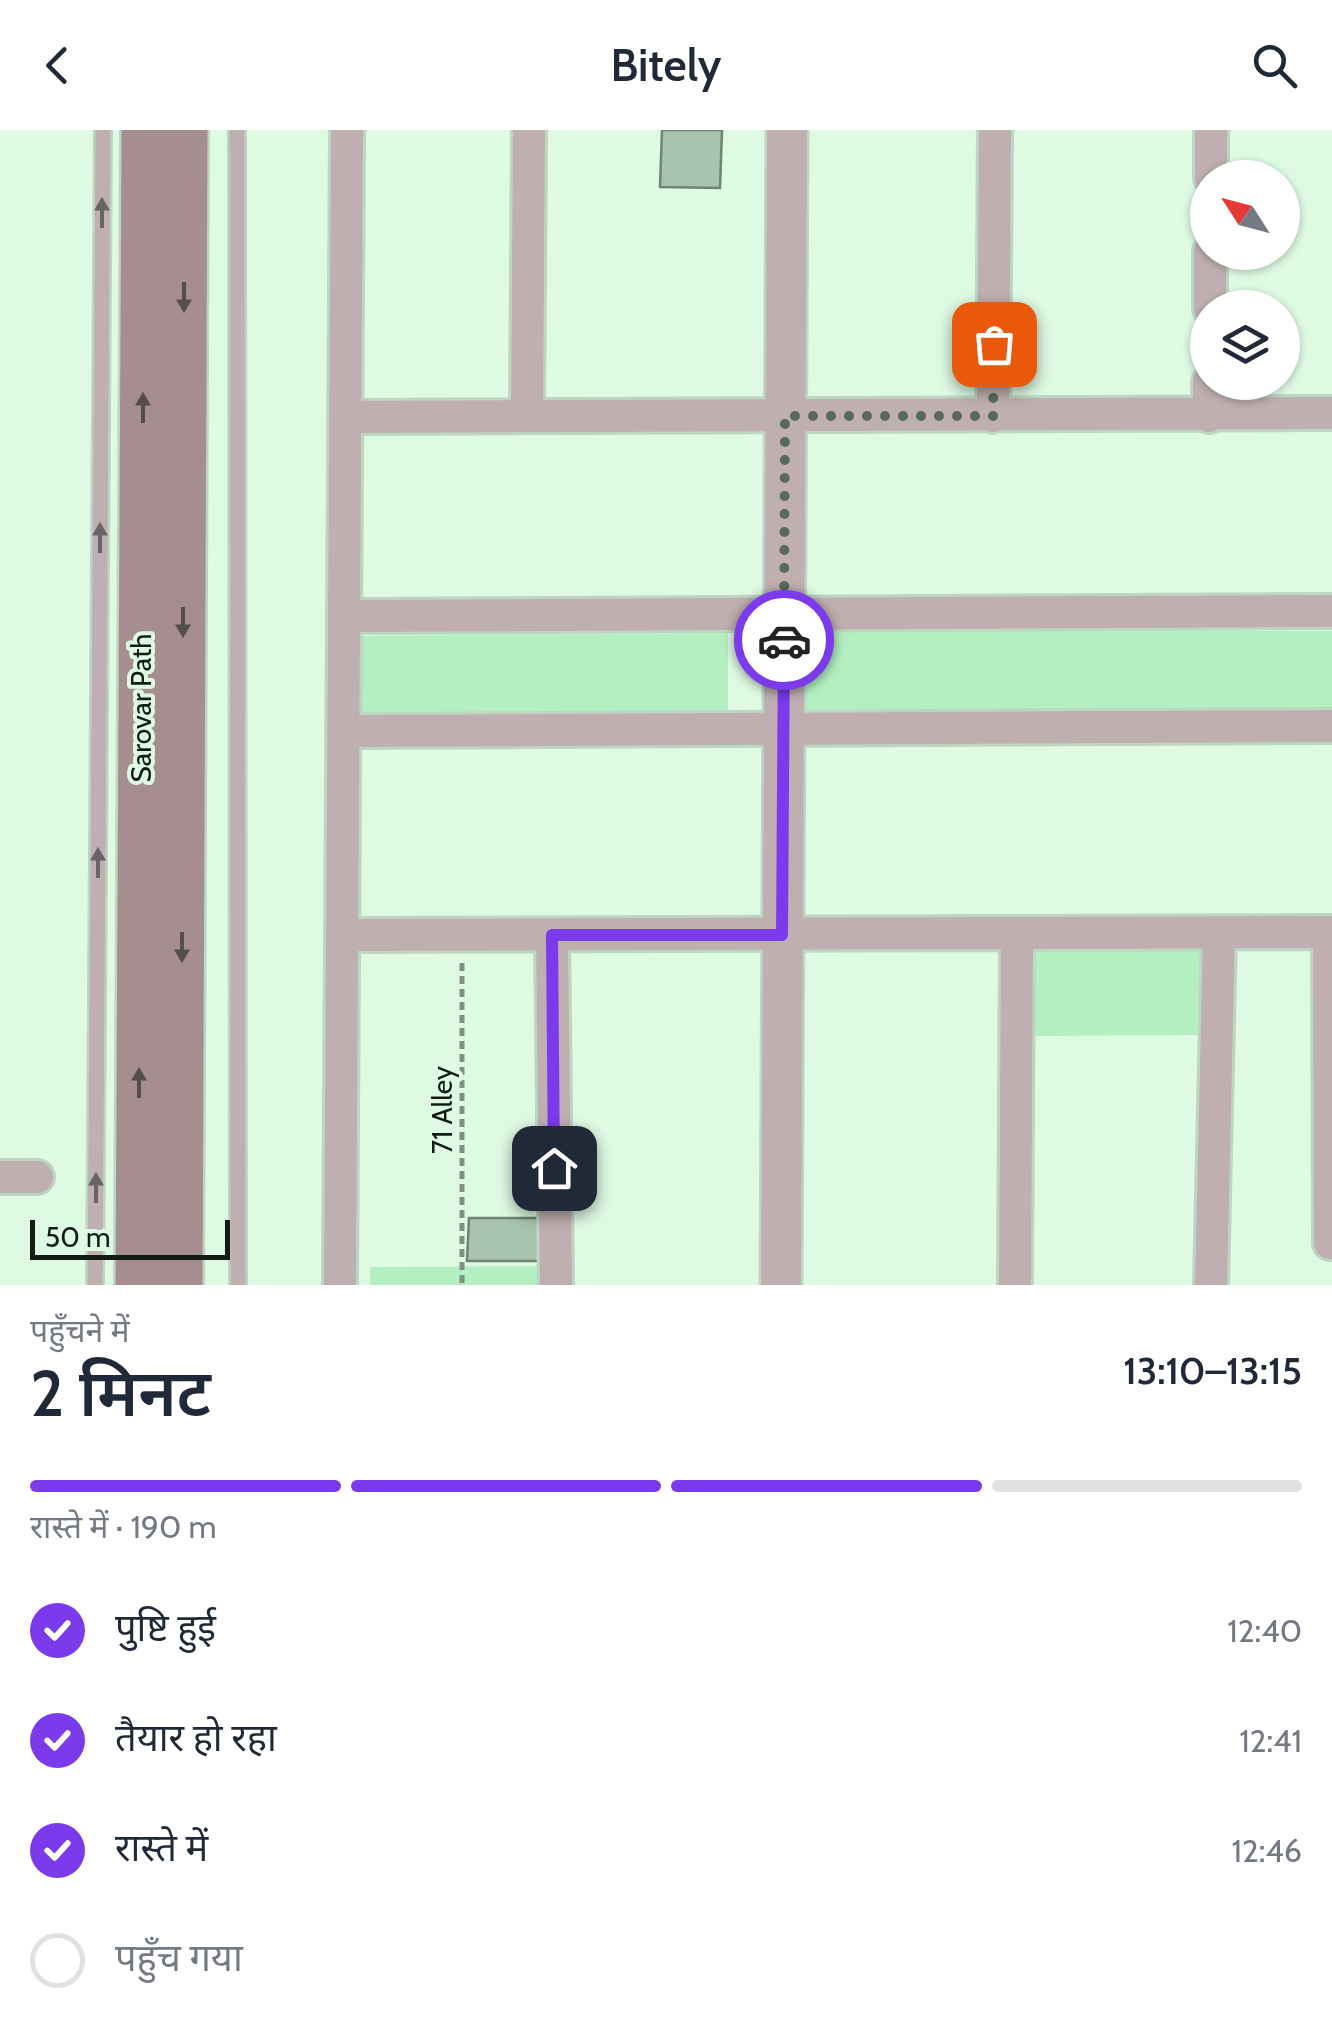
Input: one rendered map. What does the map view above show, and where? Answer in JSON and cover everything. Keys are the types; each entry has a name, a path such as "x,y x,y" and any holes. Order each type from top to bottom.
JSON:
{"main road":[{"name":"Sarovar Path","path":"138,1285 144,130"},
{"name":"Sarovar Path","path":"180,1285 185,130"}],"street":[{"path":"340,1285 346,130"},
{"path":"527,416 528,130"},
{"path":"781,1285 787,130"},
{"path":"993,416 995,130"},
{"path":"1210,160 1211,130"},
{"path":"1209,400 1209,416"},
{"path":"345,417 1332,413"},
{"path":"344,616 1332,612"},
{"path":"343,731 1332,726"},
{"path":"342,936 1329,932 1330,1243"},
{"path":"1015,1285 1017,934"},
{"path":"1212,1285 1219,934"},
{"path":"552,935 556,1285"},
{"path":"0,1176 38,1176"}],"lane":[{"path":"95,1285 103,130"},
{"path":"237,130 238,1285"}],"path":[{"name":"71 Alley","path":"462,935 462,1285"}],"green space":[{"path":"787,629 1332,631 1332,718 788,716"},
{"path":"728,633 728,720 354,723 354,636"},
{"path":"1202,948 1202,1035 1029,1036 1029,949"},
{"path":"543,1266 543,1285 370,1285 370,1267"}],"building":[{"path":"662,130 722,130 720,188 660,187"},
{"path":"469,1218 545,1218 544,1261 467,1261"}],"way so far":[{"path":"784,640 785,416 993,416 994,344"}],"route":[{"path":"554,1168 552,935 782,935 784,640"}]}
